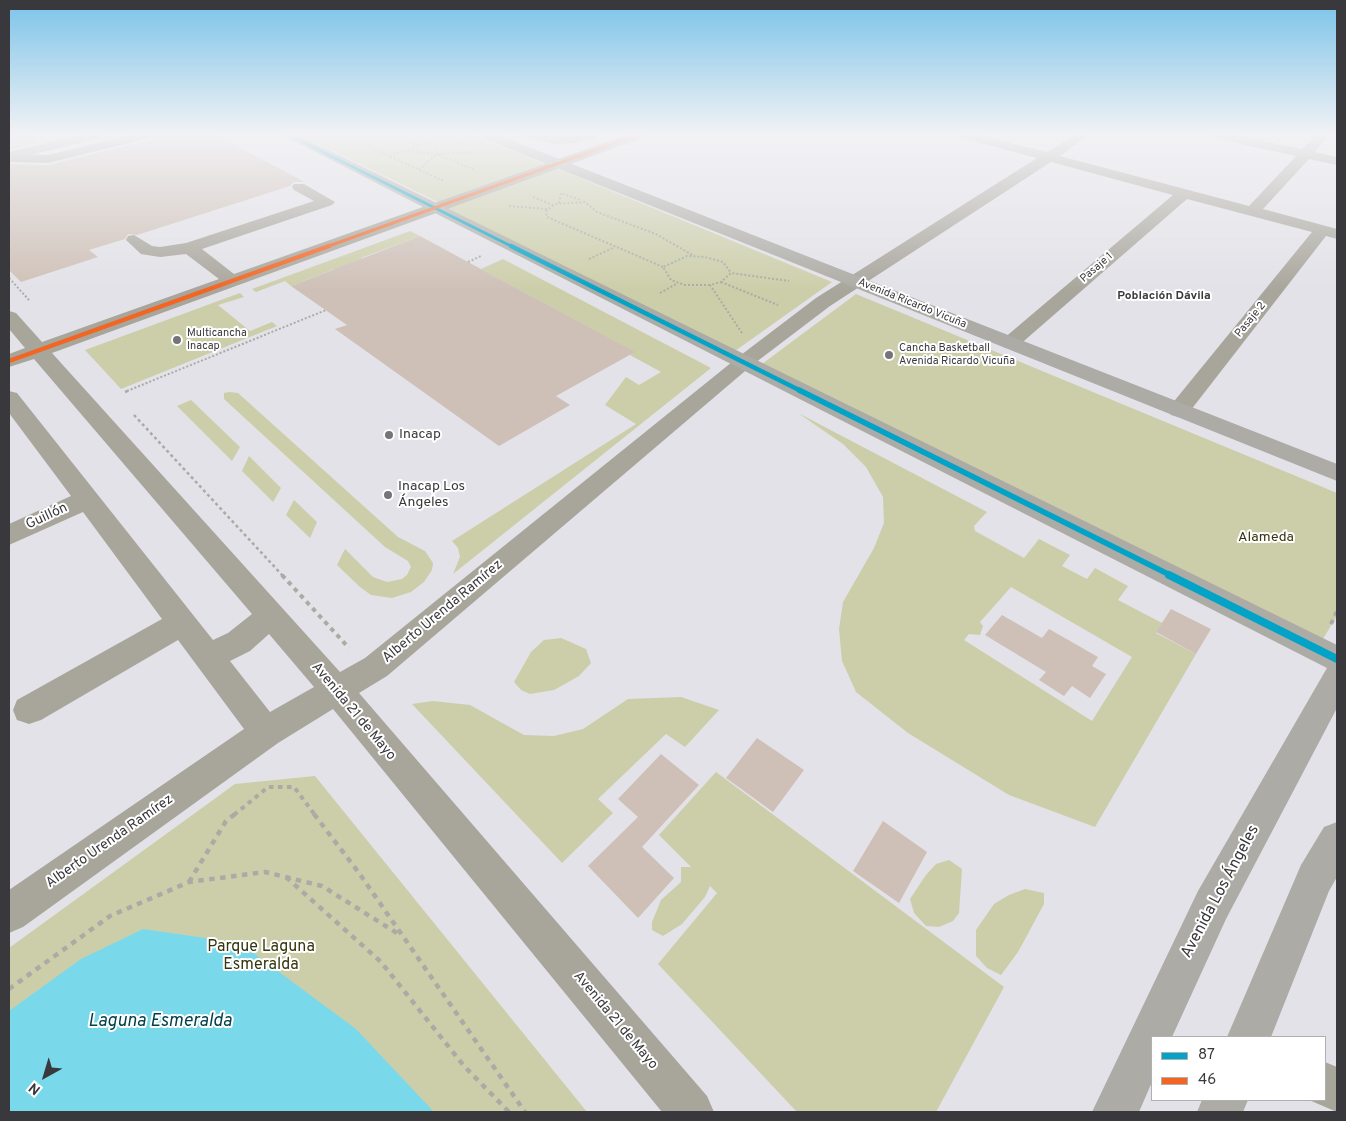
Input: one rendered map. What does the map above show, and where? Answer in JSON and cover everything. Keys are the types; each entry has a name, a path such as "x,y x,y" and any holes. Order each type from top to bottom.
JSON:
{"main road":[{"path":"396,187 741,350 1337,659"},
{"name":"Avenida Ricardo Vicuña","path":"619,187 1337,473"},
{"name":"Avenida Los Ángeles","path":"1115,1112 1212,905 1337,678"},
{"path":"1249,1036 1315,879 1337,840"}],"street":[{"path":"134,240 147,250 160,252 189,248 327,202 300,187"},
{"path":"9,361 490,187"},
{"name":"Alberto Urenda Ramírez","path":"9,913 266,732 369,671 741,350 823,302 1001,187"},
{"path":"1163,187 1330,232"},
{"path":"1253,211 1275,187"},
{"name":"Pasaje 1","path":"1010,343 1185,193"},
{"name":"Pasaje 2","path":"1179,410 1330,232"},
{"path":"189,248 232,281"},
{"name":"Avenida 21 de Mayo","path":"9,317 336,690 691,1112"},
{"path":"9,398 266,732"},
{"name":"Guillón","path":"9,535 86,500"},
{"path":"205,655 232,646 252,633 270,616"},
{"path":"29,710 181,623"}],"path":[{"path":"559,204 561,193 585,202 597,212 656,234 694,256 723,262 731,274"},
{"path":"585,202 559,204 546,211 547,217 663,268 671,280 684,285 710,285 721,282 731,274 789,282"},
{"path":"585,261 615,247"},
{"path":"663,268 674,261 694,256"},
{"path":"9,278 66,340"},
{"path":"656,296 678,282"},
{"path":"721,282 784,308"},
{"path":"710,285 742,334 741,350"},
{"path":"125,392 326,310"},
{"path":"128,408 369,671"},
{"path":"189,882 226,821 268,787 294,787 359,873 526,1112"},
{"path":"9,989 110,916 189,882 264,872 322,886 402,936"},
{"path":"285,877 381,962 464,1066 509,1112"}],"green space":[{"path":"408,187 479,187 438,202"},
{"path":"502,187 603,187 832,282 735,351 445,208"},
{"path":"410,231 420,236 361,258 385,273 358,284 334,269 291,286 285,281 256,292 252,289"},
{"path":"503,259 711,368 453,574 460,557 458,548 452,541 636,424 605,405 626,377 639,385 661,372 630,355 634,352 481,269"},
{"name":"Multicancha Inacap","path":"240,293 244,297 218,305 250,331 272,322 277,326 121,389 85,350"},
{"name":"Alameda","path":"856,294 1337,493 1337,616 1321,642 762,364"},
{"path":"224,393 238,393 398,537 425,551 433,563 432,570 424,582 411,592 392,598 371,595 337,565 345,549 373,577 387,582 402,579 407,575 411,567 408,561 385,547 224,399"},
{"path":"191,400 240,447 232,461 177,406"},
{"path":"798,413 987,512 974,526 975,531 1024,558 1039,539 1070,555 1062,566 1087,579 1095,568 1128,586 1118,600 1162,623 1156,633 1196,654 1095,827 1009,795 908,733 856,692 842,661 839,629 843,602 874,548 884,523 883,497 866,467 843,444","holes":["1011,587 1132,657 1092,721 964,640 969,634 980,635 983,626 980,622"]},
{"path":"249,456 281,488 273,502 242,471"},
{"path":"294,500 317,522 310,538 286,515"},
{"path":"561,638 586,649 591,663 579,676 554,690 530,694 521,690 514,682 531,652 544,640"},
{"path":"681,697 719,710 685,747 666,734 598,799 613,813 562,863 412,704 433,701 470,705 524,735 554,736 583,729 628,699"},
{"path":"716,772 1004,987 936,1112 797,1112 658,964 717,893 710,886 705,897 682,924 663,936 652,930 652,922 661,900 681,882 681,867 691,867 659,835"},
{"name":"Parque Laguna Esmeralda","path":"315,776 587,1112 9,1112 9,948 235,784"},
{"path":"949,860 962,869 959,913 953,921 939,927 926,926 914,913 910,899 936,864"},
{"path":"1025,889 1044,893 1044,904 1018,952 1001,975 987,968 976,956 976,930 994,904 1009,895"}],"water":[{"name":"Laguna Esmeralda","path":"143,929 240,943 356,1029 434,1112 9,1112 9,1011 81,959"}],"building":[{"path":"9,187 286,187 137,235 128,234 125,239 89,250 98,257 21,282 9,270"},
{"path":"420,236 635,352 556,396 570,405 499,446 335,329 347,325 291,286"},
{"path":"1171,609 1211,629 1196,654 1156,632"},
{"path":"1002,615 1042,638 1049,629 1098,657 1092,666 1106,674 1090,698 1072,686 1064,696 1039,680 1046,672 985,635"},
{"path":"757,738 804,770 773,812 726,778"},
{"path":"661,754 699,785 642,847 674,878 638,918 588,866 638,817 618,799"},
{"path":"883,821 927,852 899,903 853,871"}],"transit line":[{"name":"87","path":"394,187 1337,659"},
{"name":"46","path":"9,361 492,187"}],"place":[{"name":"Multicancha Inacap","path":"177,340"},
{"name":"Cancha Basketball Avenida Ricardo Vicuña","path":"889,355"},
{"name":"Inacap","path":"389,435"},
{"name":"Inacap Los Ángeles","path":"388,495"}],"district":[{"name":"Población Dávila","path":"1164,297"}]}
